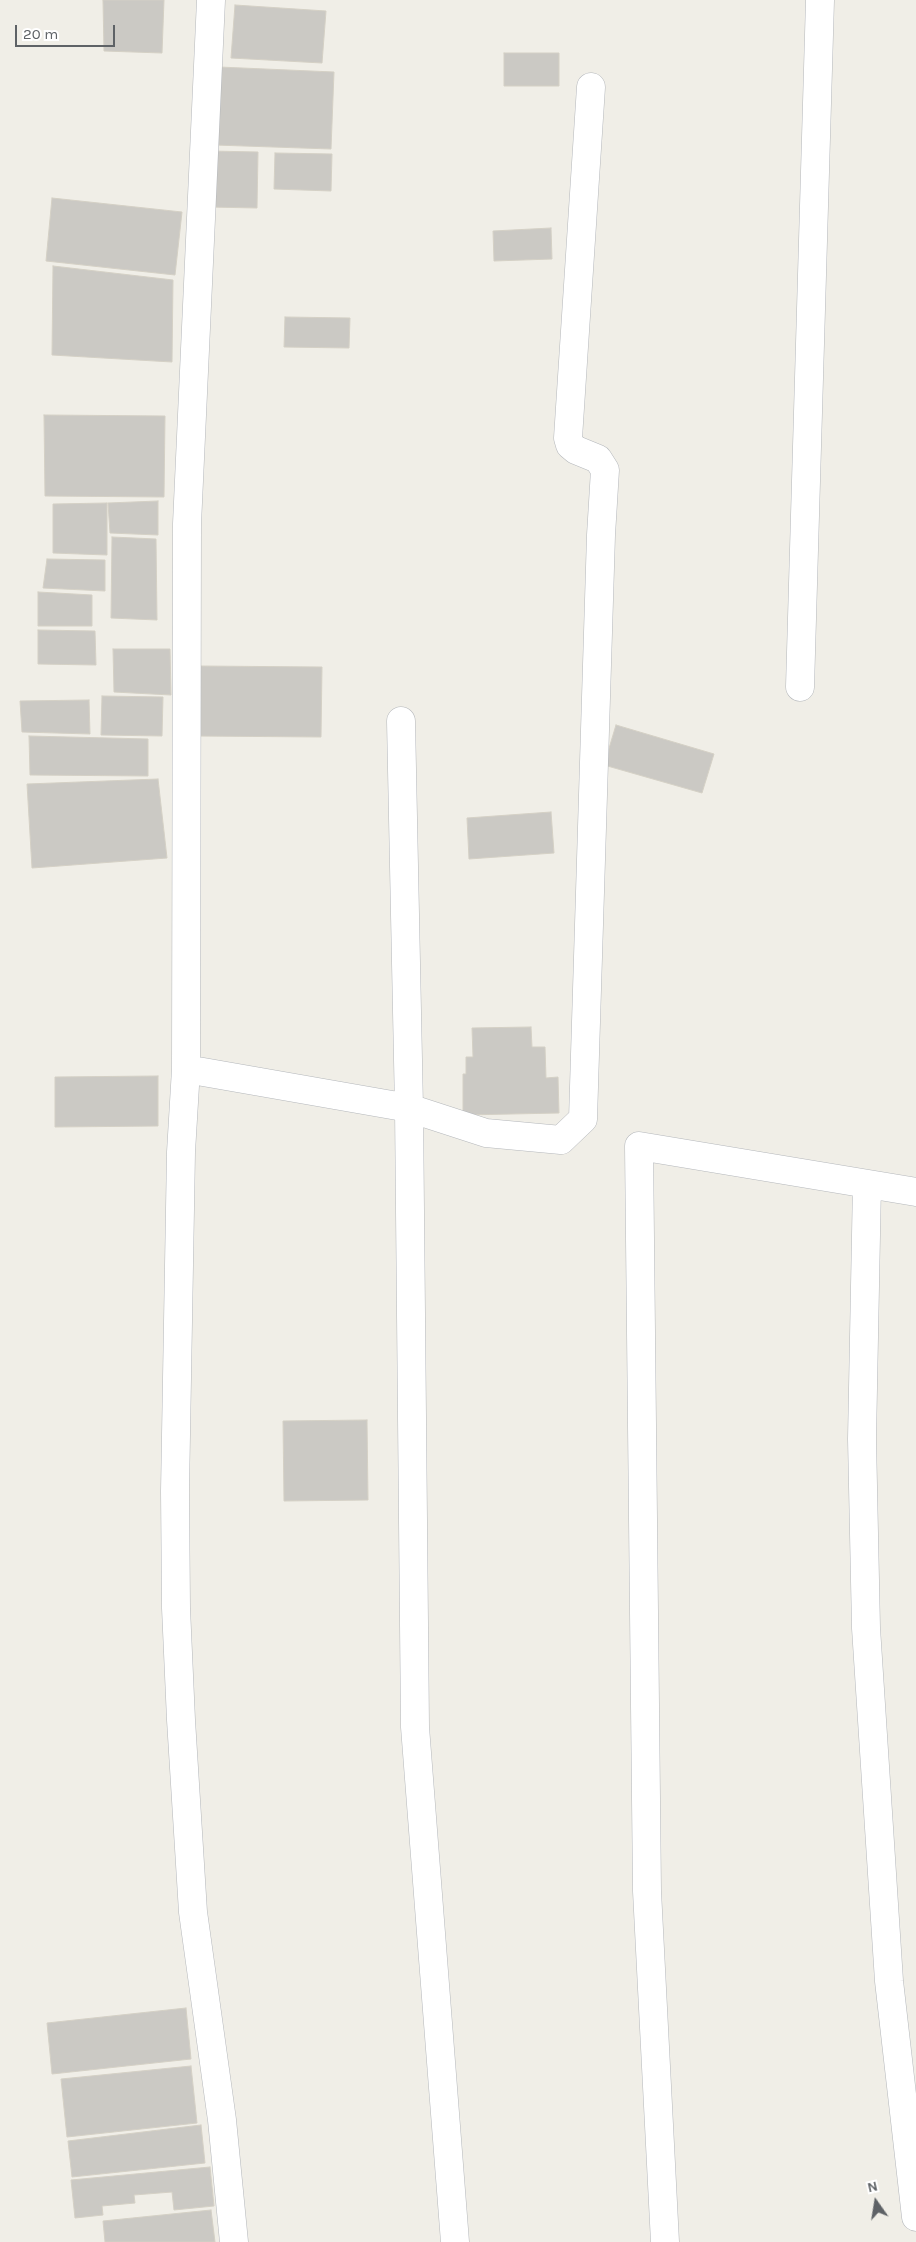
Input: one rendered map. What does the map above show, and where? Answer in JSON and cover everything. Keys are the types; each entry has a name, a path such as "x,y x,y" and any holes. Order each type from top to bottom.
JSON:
{"street":[{"path":"211,0 187,524 186,1069 181,1152 175,1491 176,1608 193,1912 222,2120 234,2242"},
{"path":"800,687 820,0"},
{"path":"186,1069 408,1108 486,1133 561,1140 583,1119 601,535 606,470 598,458 570,446 568,438 591,87"},
{"path":"401,721 408,1108 415,1727 455,2242"},
{"path":"665,2242 648,1891 639,1146 916,1192"},
{"path":"867,1184 862,1439 866,1628 889,1981 916,2217"}],"building":[{"path":"103,0 164,0 162,53 104,51"},
{"path":"235,5 326,11 322,63 231,58"},
{"path":"504,53 559,53 559,86 504,86"},
{"path":"219,67 334,72 331,149 215,145"},
{"path":"210,151 258,152 257,208 209,207"},
{"path":"275,153 332,154 331,191 274,189"},
{"path":"52,198 182,212 175,275 46,261"},
{"path":"551,228 552,259 494,261 493,231"},
{"path":"53,266 173,280 172,362 52,355"},
{"path":"285,317 350,318 349,348 284,347"},
{"path":"44,415 165,416 164,497 45,496"},
{"path":"158,501 158,535 110,533 108,503"},
{"path":"107,503 107,555 53,553 53,504"},
{"path":"112,537 156,539 157,620 111,618"},
{"path":"47,559 105,560 105,591 43,588"},
{"path":"38,592 92,595 92,626 38,626"},
{"path":"38,630 95,631 96,665 38,664"},
{"path":"113,649 170,649 171,695 114,692"},
{"path":"198,666 322,667 321,737 197,736"},
{"path":"102,696 163,697 162,736 101,735"},
{"path":"89,700 90,734 22,732 20,701"},
{"path":"616,725 714,754 702,793 604,765"},
{"path":"29,736 148,739 148,776 30,775"},
{"path":"158,779 167,858 32,868 27,784"},
{"path":"551,812 554,853 469,859 467,818"},
{"path":"531,1027 532,1047 545,1047 546,1078 558,1077 559,1113 463,1115 463,1074 466,1074 466,1057 473,1057 472,1028"},
{"path":"158,1076 158,1126 55,1127 55,1077"},
{"path":"367,1420 368,1500 284,1501 283,1421"},
{"path":"186,2008 191,2059 52,2074 47,2023"},
{"path":"191,2066 197,2123 67,2137 61,2079"},
{"path":"201,2125 205,2163 72,2177 68,2141"},
{"path":"210,2167 214,2206 174,2210 172,2192 134,2195 135,2203 102,2206 103,2215 75,2218 71,2180"},
{"path":"211,2210 215,2242 105,2242 103,2221"}]}
